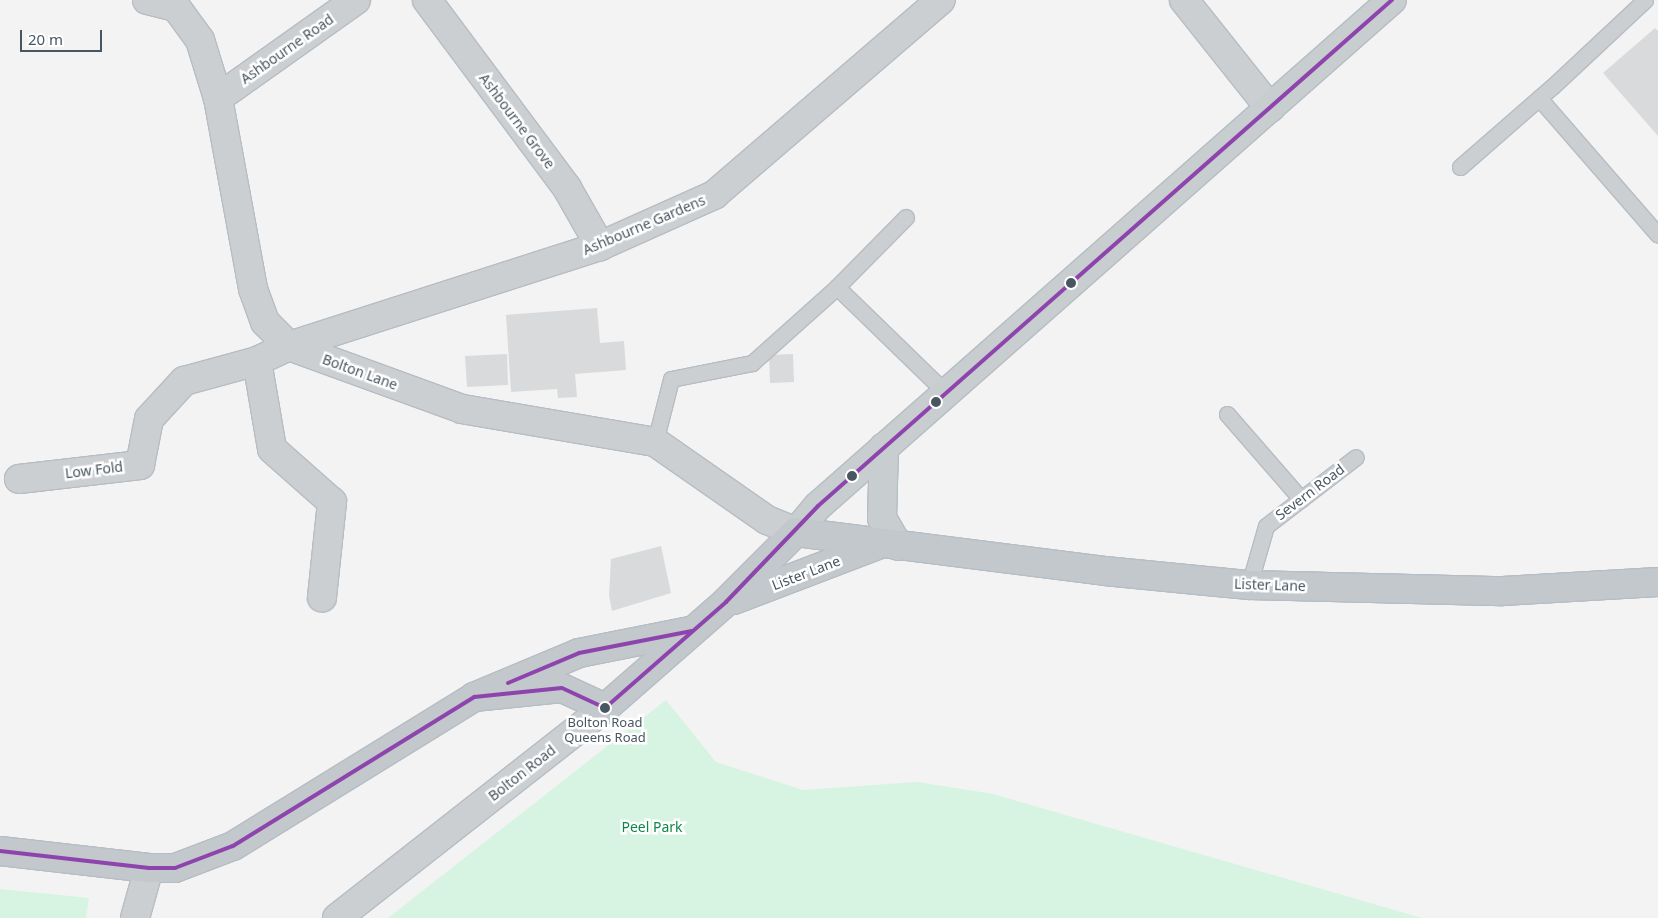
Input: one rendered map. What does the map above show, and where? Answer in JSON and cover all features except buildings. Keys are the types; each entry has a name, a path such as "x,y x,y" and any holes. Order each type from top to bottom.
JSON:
{"highway":[{"name":"Lister Lane","path":"796,532 1106,571 1249,585 1502,591 1658,582"},
{"name":"Bolton Road","path":"605,708 726,602 796,532"},
{"name":"Lister Lane","path":"726,602 892,544"},
{"path":"0,851 149,868 175,868 233,846 474,698 578,653 691,631"},
{"path":"474,698 562,688 605,708"}],"main road":[{"name":"Bolton Road","path":"796,532 818,506 884,447 1392,0"},
{"path":"884,447 882,518 892,544"}],"street":[{"name":"Bolton Lane","path":"147,0 180,4 200,40 218,98 253,289 265,322 289,346 462,409 655,442 767,520 796,532"},
{"name":"Ashbourne Road","path":"218,98 356,0"},
{"name":"Ashbourne Grove","path":"427,0 567,188 600,246"},
{"name":"Ashbourne Gardens","path":"289,346 600,246 714,194 941,0"},
{"path":"1184,0 1270,108"},
{"name":"Low Fold","path":"18,480 140,465 149,419 184,381 257,361 289,346"},
{"path":"257,361 272,449 332,502 322,597"},
{"name":"Bolton Road","path":"337,918 605,708"},
{"path":"135,918 149,868"}],"lane":[{"path":"1460,166 1540,98 1645,0"},
{"path":"1540,98 1658,235"},
{"path":"655,442 671,379 752,363 837,287 906,216"},
{"path":"837,287 946,393"},
{"path":"1227,414 1301,499"},
{"name":"Severn Road","path":"1249,585 1266,526 1356,458"}],"green space":[{"name":"Peel Park","path":"666,700 716,762 803,790 917,782 993,794 1422,918 388,918"},
{"path":"0,889 89,898 86,918 0,918"}],"transit line":[{"path":"0,851 149,868 175,868 233,846 474,697 562,688 605,708 726,602 818,506 1392,0"},
{"path":"508,683 579,653 692,631"}],"place":[{"name":"Bolton Road Queens Road","path":"605,708"}]}
